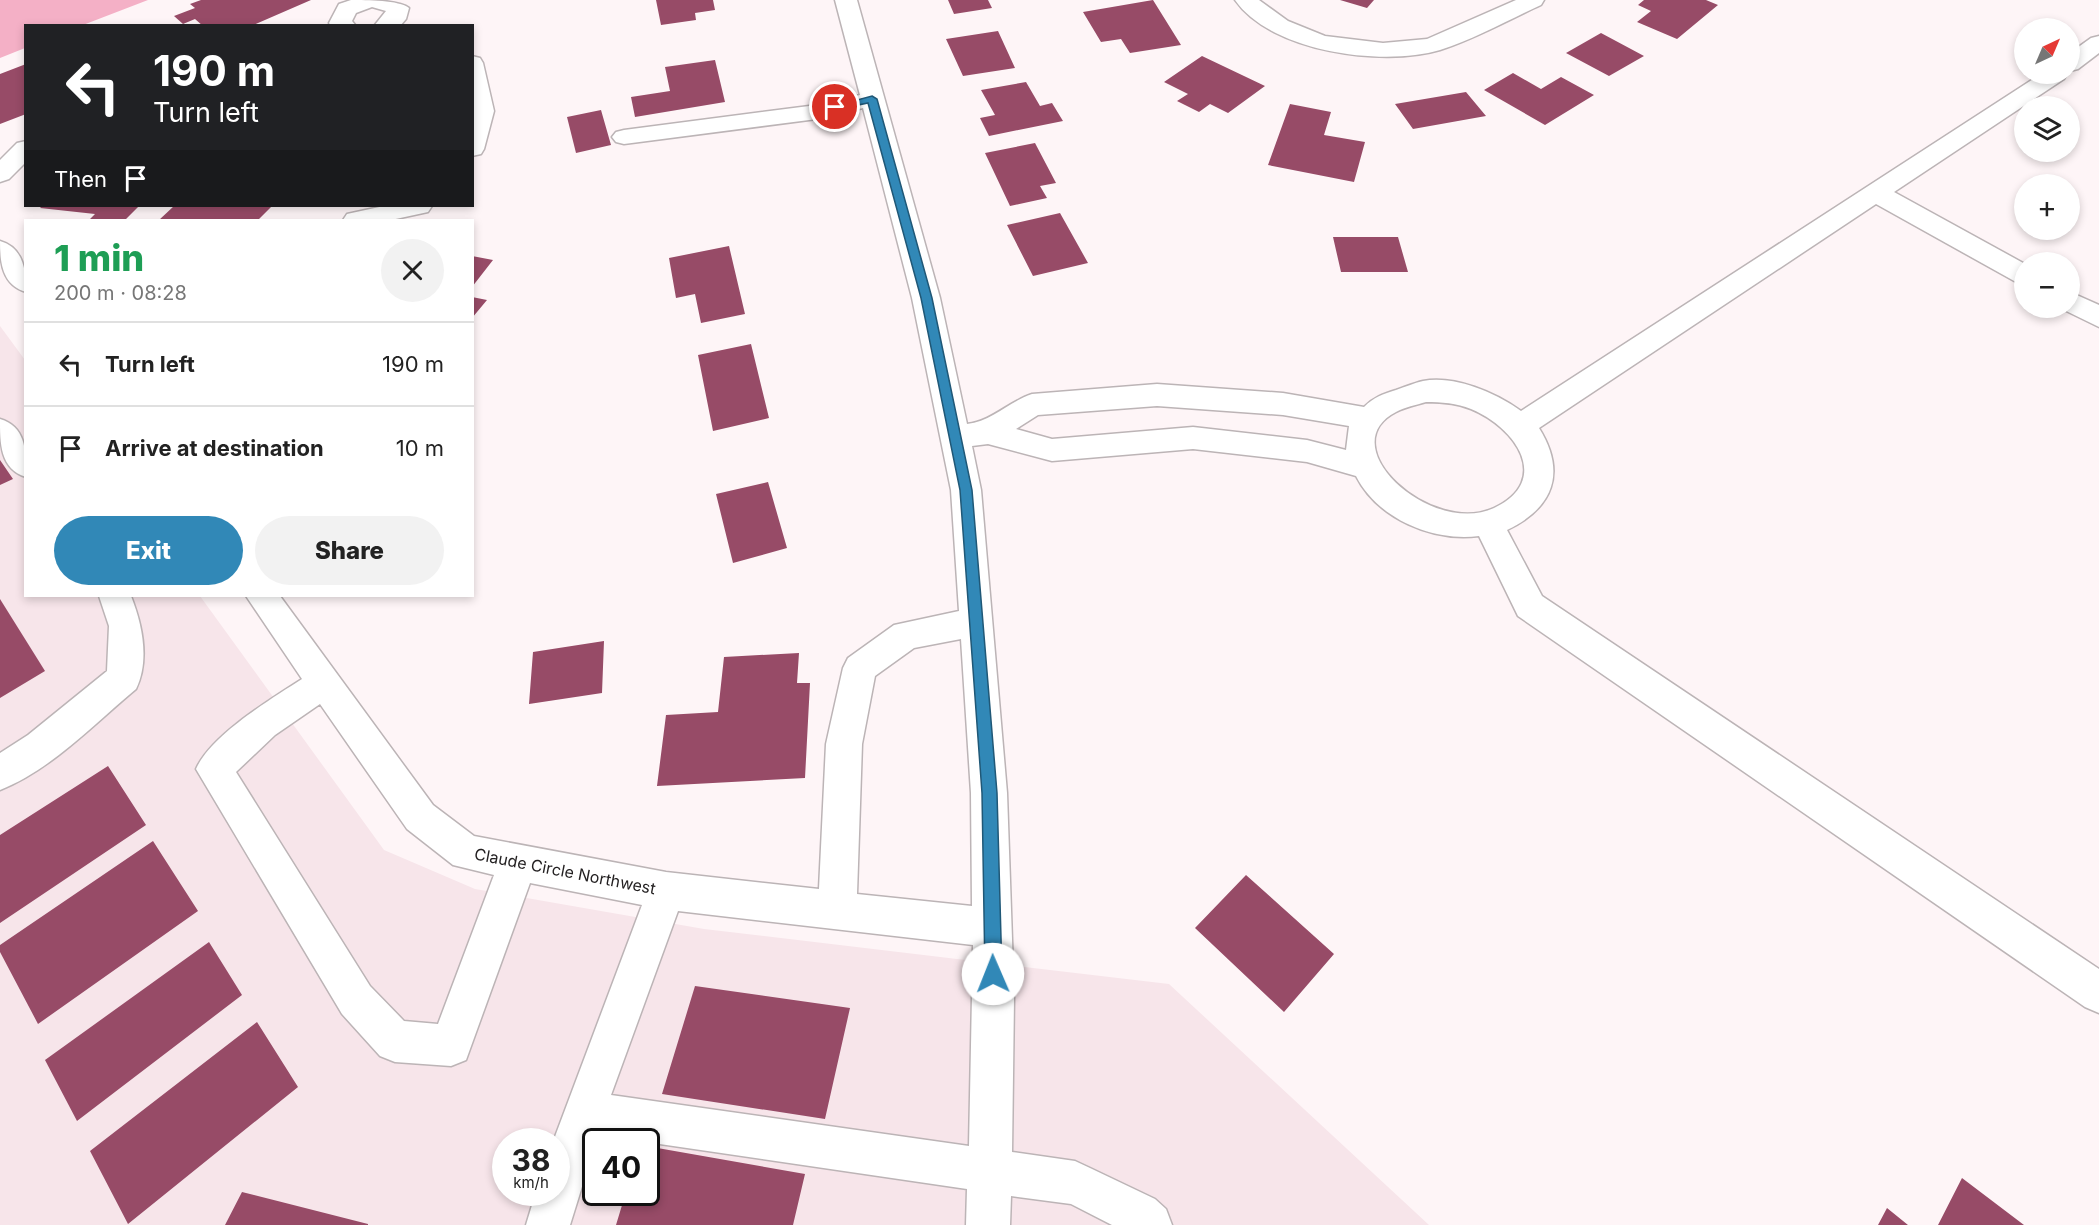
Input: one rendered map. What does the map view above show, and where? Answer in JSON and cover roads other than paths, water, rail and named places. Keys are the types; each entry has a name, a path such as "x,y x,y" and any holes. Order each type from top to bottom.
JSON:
{"street":[{"path":"340,24 347,9 371,0 398,8 398,23"},
{"path":"846,0 926,298 972,435 966,490 989,793 993,928 994,998 988,1225"},
{"path":"1246,0 1262,16 1291,32 1342,48 1382,51 1430,45 1533,0"},
{"path":"2080,56 2099,43"},
{"path":"2080,68 2099,70"},
{"path":"474,73 482,111 474,141"},
{"path":"1520,426 2039,84"},
{"path":"624,137 817,112 872,99"},
{"path":"0,174 24,150"},
{"path":"1876,193 2014,270"},
{"path":"360,219 414,207"},
{"path":"0,250 24,280"},
{"path":"2080,307 2099,317"},
{"path":"1425,391 1451,392 1477,399 1500,411 1520,426 1533,445 1540,465 1538,485 1529,502 1511,516 1488,524 1459,526 1400,507 1378,489 1364,467 1360,450 1361,434 1368,419 1382,405 1402,395 1425,391"},
{"path":"972,435 1032,405 1157,395 1283,404 1368,419"},
{"path":"0,430 24,463"},
{"path":"972,435 1053,450 1193,438 1306,451 1364,467"},
{"path":"1488,524 1530,606 2099,993"},
{"path":"0,772 41,746 124,678 126,627 115,597"},
{"name":"Claude Circle Northwest","path":"263,597 420,818 466,852 666,891 993,928"},
{"path":"837,911 844,744 860,668 906,635 976,622"},
{"path":"322,683 264,724 214,769 356,1000 395,1041 451,1045 518,862"},
{"path":"548,1225 584,1112 666,891"},
{"path":"584,1112 1075,1183 1139,1215 1150,1225"}]}
